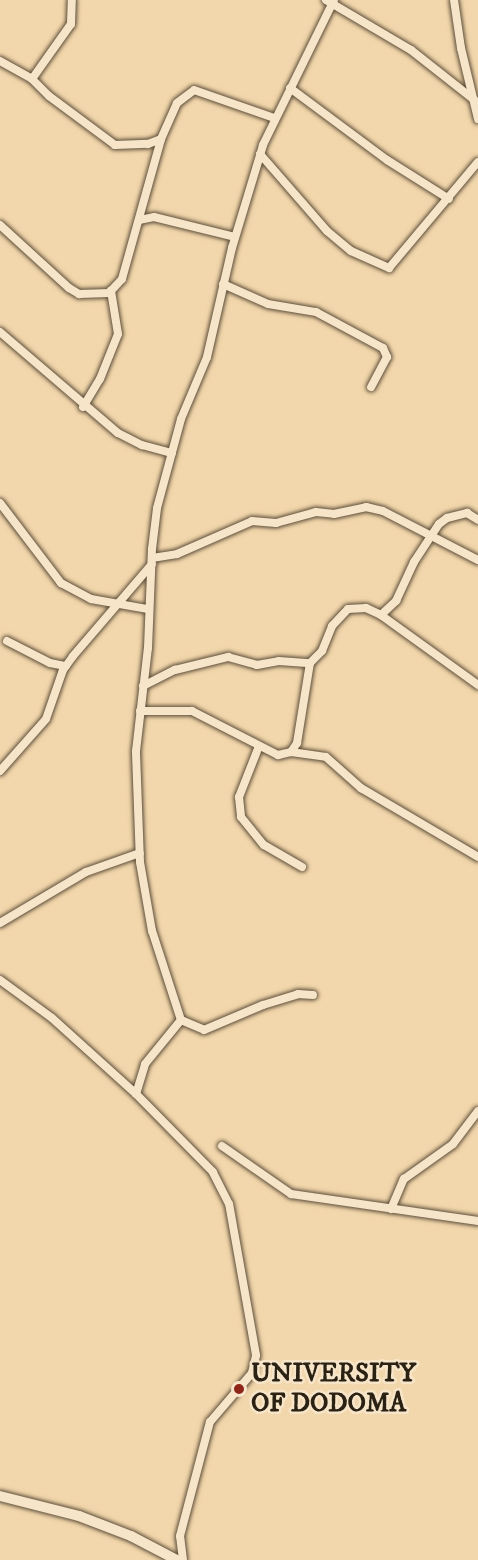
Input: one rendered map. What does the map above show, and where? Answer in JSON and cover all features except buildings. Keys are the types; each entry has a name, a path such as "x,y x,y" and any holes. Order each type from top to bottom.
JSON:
{"street":[{"path":"32,79 71,24 72,0"},
{"path":"454,0 475,95 478,119"},
{"path":"313,995 298,994 263,1005 204,1030 181,1020 152,931 140,853 136,751 157,508 185,404 207,357 235,237 260,154 274,118 331,1 411,50 475,95"},
{"path":"0,61 32,79 115,145 148,144 161,139"},
{"path":"290,88 369,148 449,199"},
{"path":"0,225 69,288 79,294 111,291 122,279 161,139 177,103 194,90 274,118"},
{"path":"260,154 327,231 351,251 389,268 478,162"},
{"path":"139,220 154,217 235,237"},
{"path":"223,284 268,304 316,312 383,348 387,357 371,387"},
{"path":"84,407 100,379 118,334 111,291"},
{"path":"0,332 84,407 118,433 142,445 172,453"},
{"path":"0,503 61,583 91,598 148,609"},
{"path":"0,771 46,719 66,666 152,561 177,554 252,521 276,523 316,513 334,514 366,507 383,511 478,560"},
{"path":"381,615 396,601 430,537 447,518 467,513 478,520"},
{"path":"291,752 297,743 310,663 322,651 332,626 348,609 366,608 381,615 478,685"},
{"path":"7,640 50,663 66,666"},
{"path":"143,686 174,670 228,657 257,665 279,661 310,663"},
{"path":"140,711 192,711 278,755 291,752 326,757 361,788 478,857"},
{"path":"259,746 239,796 241,818 264,844 302,867"},
{"path":"0,923 86,872 140,853"},
{"path":"0,980 52,1018 135,1094 213,1172 229,1204 256,1355 252,1373 210,1422 180,1536 183,1560"},
{"path":"135,1094 145,1064 181,1020"},
{"path":"391,1209 404,1179 453,1144 478,1111"},
{"path":"222,1146 291,1194 478,1221"},
{"path":"0,1496 79,1516 131,1536 177,1560"}],"place":[{"name":"UNIVERSITY OF DODOMA","path":"239,1389"}]}
